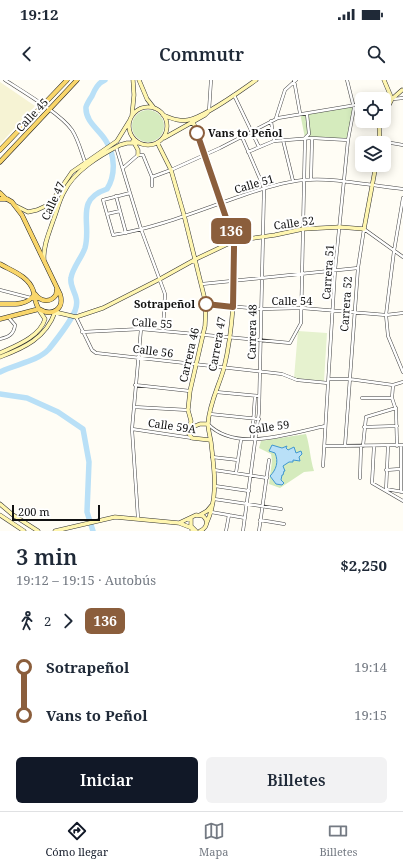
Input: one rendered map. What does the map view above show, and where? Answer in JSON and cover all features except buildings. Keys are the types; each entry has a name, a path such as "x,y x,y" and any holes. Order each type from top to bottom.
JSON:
{"main road":[{"name":"Calle 45","path":"0,150 67,80"},
{"name":"Calle 45","path":"0,162 77,80"},
{"path":"0,193 16,206 44,260 61,297 56,311 44,312 38,309 31,286 21,276 0,264"},
{"path":"0,199 6,199"},
{"path":"33,295 39,299 49,300 56,295 57,288"},
{"path":"0,304 23,303 33,295"},
{"path":"0,319 9,318 38,309"}],"street":[{"path":"4,80 42,105 71,129 85,162"},
{"path":"133,80 134,96 129,131 138,150 138,155"},
{"path":"139,80 147,99 154,108 163,115 173,119 188,120 193,122"},
{"path":"209,111 211,80"},
{"path":"159,141 205,115 233,94 256,80"},
{"path":"294,80 300,113"},
{"path":"276,118 285,90 294,80"},
{"name":"Carrera 51","path":"323,466 334,310 335,270 348,140 354,105 347,80"},
{"path":"384,80 389,92"},
{"path":"391,93 402,90"},
{"path":"392,99 402,90"},
{"path":"233,94 259,147"},
{"path":"392,99 403,98"},
{"path":"210,101 215,107"},
{"path":"152,176 170,170 206,154 242,137 276,118 354,105"},
{"path":"132,115 142,108 154,108"},
{"path":"188,120 209,111"},
{"path":"302,308 305,138 309,134 307,114"},
{"path":"159,141 166,131 166,120 163,115"},
{"name":"Calle 47","path":"114,147 130,120"},
{"path":"271,121 274,141"},
{"name":"Carrera 47","path":"193,122 206,154 234,241 235,281 233,307 224,368 208,424 215,486 214,501 205,529"},
{"path":"129,131 131,136 139,143"},
{"name":"Carrera 48","path":"242,137 264,188 257,439 250,476 248,504 243,531"},
{"path":"248,152 274,141 305,138 348,140"},
{"path":"311,180 312,138"},
{"path":"283,140 293,181"},
{"name":"Calle 47","path":"16,206 28,212 50,204 72,172 85,162 114,147 126,143 149,145 159,141"},
{"name":"Carrera 46","path":"159,141 158,146 170,170 184,215 206,304 206,326 195,364 190,391 188,410 191,418 189,436"},
{"path":"391,143 403,145"},
{"path":"114,147 123,168 141,230 165,294 163,330"},
{"path":"123,168 138,155"},
{"path":"138,155 143,155 152,176 152,186"},
{"name":"Calle 47","path":"44,260 43,254 47,237 64,192 74,177 99,156"},
{"path":"305,162 311,162"},
{"name":"Carrera 52","path":"345,446 358,268 375,172"},
{"name":"Calle 51","path":"107,214 114,235 141,230 264,188 293,181 311,180 344,182 403,189"},
{"path":"120,211 107,214 103,200 130,193"},
{"path":"116,196 126,233"},
{"path":"403,198 394,251 386,315 388,336 403,372"},
{"name":"Calle 52","path":"76,318 116,302 196,259 234,241 303,229 340,227 364,228"},
{"path":"364,228 403,257"},
{"path":"202,284 358,268"},
{"path":"0,290 33,295"},
{"name":"Calle 54","path":"206,304 261,309 302,308 386,315 403,313"},
{"name":"Calle 55","path":"82,332 141,329 163,330 289,344 300,326 302,308"},
{"path":"0,353 24,341 38,330 45,319 44,314 38,309"},
{"path":"0,357 20,350 35,340 46,328 56,311 76,318 82,332"},
{"path":"0,339 9,336 14,331 15,325 9,318"},
{"path":"138,518 132,429 141,329"},
{"name":"Calle 56","path":"82,332 94,352 282,374 297,380 328,383"},
{"path":"329,378 393,385 403,382"},
{"path":"135,385 190,391"},
{"path":"386,490 402,492 402,478 400,470 402,465 396,408 392,398 393,385"},
{"path":"216,392 259,396"},
{"path":"252,439 254,396"},
{"path":"362,398 392,398"},
{"path":"134,407 188,410"},
{"path":"360,478 366,417 396,408"},
{"path":"210,414 258,419"},
{"path":"190,428 200,424 208,424"},
{"name":"Calle 59","path":"208,424 216,432 240,440 257,439 325,426"},
{"path":"364,426 397,426"},
{"name":"Calle 59A","path":"132,429 210,438"},
{"path":"210,438 216,432"},
{"path":"236,474 240,440"},
{"path":"325,446 400,446"},
{"path":"374,446 372,484 386,490 403,501"},
{"path":"386,490 388,446"},
{"path":"212,457 238,460"},
{"path":"259,531 270,460"},
{"path":"213,470 267,478"},
{"path":"386,470 400,470"},
{"path":"215,486 249,491"},
{"path":"179,523 207,511 214,501 281,509"},
{"path":"0,504 13,515 38,531"},
{"path":"211,512 245,518"},
{"path":"0,515 24,531"},
{"path":"200,515 205,517 207,522"},
{"path":"226,531 229,515"},
{"path":"55,531 101,519 115,517 179,523 196,531"},
{"path":"191,518 190,524 192,530"},
{"path":"260,520 284,524"},
{"path":"200,531 205,529"}],"shaded area":[{"path":"0,82 35,106 0,144"}],"green space":[{"path":"354,105 348,140 305,138 300,113"},
{"path":"145,110 151,110 161,117 164,126 163,132 157,139 151,142 145,142 135,135 132,129 132,123 139,113"},
{"path":"298,331 327,333 324,381 294,378"},
{"path":"306,434 314,471 304,472 280,488 269,484 272,461 271,454 259,448 261,441"}],"water":[{"path":"272,445 282,448 287,446 286,448 288,450 294,447 296,453 301,451 302,454 299,457 300,461 293,460 293,462 289,462 283,466 285,471 282,475 281,480 284,483 282,485 276,484 270,476 277,463 275,453 269,451"}],"waterway":[{"path":"0,372 32,360 49,349 75,311 77,301 71,278 85,248 87,239 87,206 91,199 107,189 112,178 113,171 113,159 109,147 90,121 86,112 86,106 96,89 100,83 105,80"},
{"path":"0,394 27,398 58,412 83,429 89,462 87,512 93,531"}],"bus line":[{"name":"136","path":"197,133 206,154 234,241 235,281 233,307 206,304"}],"place":[{"name":"Vans to Peñol","path":"197,133"},
{"name":"Sotrapeñol","path":"206,304"}]}
